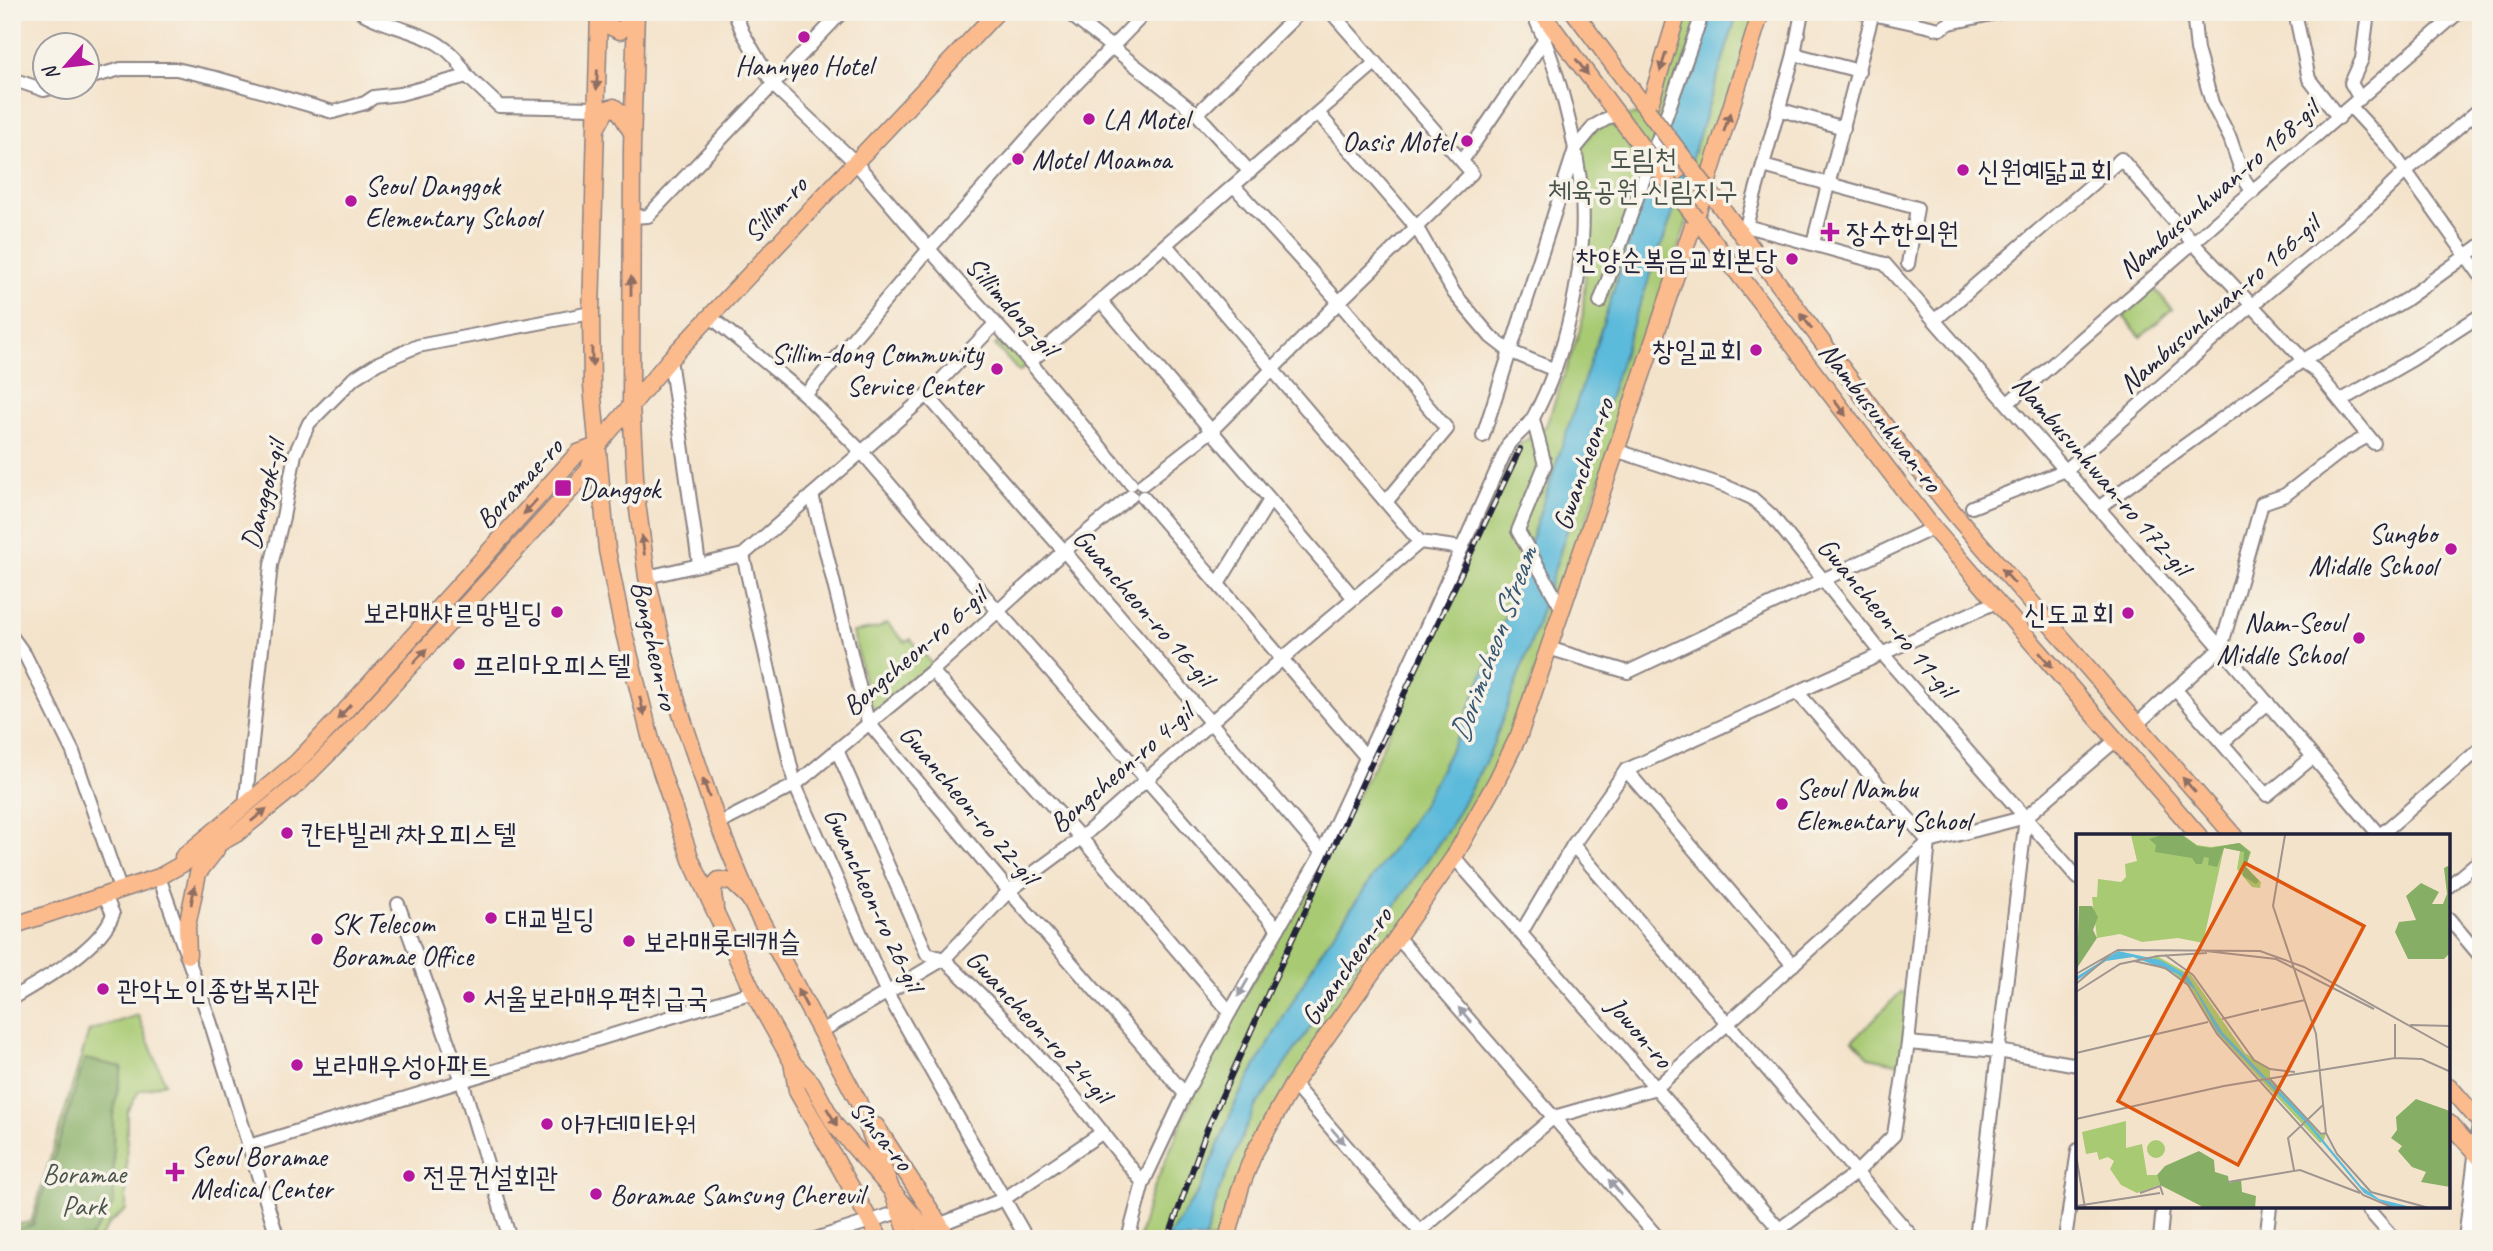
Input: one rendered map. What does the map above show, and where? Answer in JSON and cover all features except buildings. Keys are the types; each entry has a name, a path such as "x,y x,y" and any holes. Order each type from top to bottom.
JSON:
{"main road":[{"path":"599,12 611,27 620,31 635,12"},
{"name":"Bongcheon-ro","path":"599,12 591,313 592,386 607,550 622,625 645,719 691,860 753,992 792,1062 797,1091 880,1239"},
{"name":"Bongcheon-ro","path":"635,12 631,403 636,495 647,577 678,705 718,824 749,898 858,1101 905,1210 910,1239"},
{"name":"Sillim-ro","path":"597,446 670,359 997,12"},
{"name":"Nambusunhwan-ro","path":"1541,12 1933,528 2197,834"},
{"path":"1648,111 1678,12"},
{"name":"Gwancheon-ro","path":"1227,1239 1241,1186 1254,1153 1293,1084 1454,857 1496,782 1518,734 1706,187 1761,12"},
{"name":"Nambusunhwan-ro","path":"1582,16 1648,111 1706,187 1743,229 1782,289 1958,518 2232,834"},
{"path":"595,131 607,109 614,107 620,112 632,134"},
{"path":"1659,169 1665,174 1678,172 1682,165 1680,152"},
{"path":"1762,304 1759,296 1763,288 1775,284 1782,289"},
{"name":"Boramae-ro","path":"159,877 296,763 578,453 597,446"},
{"name":"Boramae-ro","path":"12,926 159,877 221,844 299,783 346,736 588,471 597,446"},
{"path":"188,955 187,926 198,873 221,844"},
{"path":"717,919 713,892 719,880 732,882 749,898"},
{"name":"Sinsa-ro","path":"792,1062 812,1083 835,1125 895,1192"},
{"path":"2451,1088 2480,1117"},
{"name":"Sinsa-ro","path":"858,1101 938,1231"},
{"path":"2451,1125 2478,1155"},
{"name":"Sinsa-ro","path":"905,1210 949,1239"}],"street":[{"path":"361,12 376,21 418,33 441,44 467,76 499,106 596,108"},
{"name":"Sillimdong-gil","path":"734,12 774,86 855,162 1030,362 1367,758"},
{"path":"631,217 648,216 842,12"},
{"path":"1067,12 1197,114 1250,172"},
{"path":"805,395 929,249 1110,47 1146,12"},
{"path":"1197,114 1300,12"},
{"path":"1331,12 1462,161 1545,39"},
{"name":"Gwancheon-ro","path":"1128,1239 1143,1183 1185,1094 1322,853 1509,443 1533,419 1555,369 1570,315 1580,254 1582,200 1575,149 1545,39 1532,12"},
{"path":"1600,302 1703,12"},
{"path":"1743,229 1794,54 1802,12"},
{"path":"1813,243 1859,71 1869,13 1940,29 1950,23 2001,12"},
{"path":"2193,12 2197,50 2212,103 2230,138 2244,179 2253,192"},
{"path":"2295,12 2308,79 2339,118"},
{"path":"2368,12 2362,59 2351,83 2356,103 2481,276"},
{"name":"Nambusunhwan-ro 168-gil","path":"2008,403 2459,12"},
{"path":"1794,54 1859,71"},
{"path":"1030,362 1375,63"},
{"path":"102,74 121,69 176,69 333,112 365,103 374,97 400,94 467,76"},
{"path":"12,79 32,85"},
{"name":"Nambusunhwan-ro 166-gil","path":"1972,507 2066,470 2251,306 2366,209 2404,172 2481,108"},
{"path":"1778,109 1844,128"},
{"path":"1318,113 1417,228 1454,293 1492,337 1509,351 1555,369"},
{"path":"1483,436 1575,149 1594,126 1617,113"},
{"path":"1935,320 2121,159 2193,243 2302,361 2314,369 2371,440 2343,450 2285,495 2262,503 2221,648 2137,724"},
{"name":"Bongcheon-ro 6-gil","path":"718,824 795,785 932,671 1064,551 1210,431 1472,173 1462,161"},
{"path":"1763,166 1917,208 1908,264"},
{"path":"1234,187 1339,302 1447,429 1386,502"},
{"name":"Nambusunhwan-ro 172-gil","path":"1743,229 1882,261 2221,648 2378,834"},
{"path":"1166,245 1420,542 1462,548"},
{"path":"2098,508 2302,361 2405,300 2481,245"},
{"path":"1101,301 1354,598"},
{"name":"Danggok-gil","path":"245,807 271,565 295,454 309,423 354,378 378,363 418,346 591,313"},
{"path":"2340,401 2413,359 2481,315"},
{"path":"711,317 805,395 861,451 1278,929"},
{"path":"647,577 743,555 927,395 995,324"},
{"path":"670,359 699,564"},
{"name":"Gwancheon-ro 16-gil","path":"927,395 1212,722 1322,853"},
{"path":"1533,419 1545,465 1518,531 1562,609"},
{"name":"Gwancheon-ro 11-gil","path":"1615,450 1752,498 1772,516 1881,652 2076,876"},
{"name":"Gwancheon-ro 22-gil","path":"812,495 868,722 1009,891 1185,1094"},
{"path":"1218,584 1270,500"},
{"path":"1548,648 1628,671 1933,528"},
{"name":"Bongcheon-ro 4-gil","path":"820,1032 944,959 1009,891 1081,838 1282,659 1420,542"},
{"name":"Gwancheon-ro 26-gil","path":"743,555 795,785 887,993 1027,1239"},
{"path":"1521,933 1573,845 1626,770 1996,602"},
{"path":"12,637 25,655 73,752 120,889"},
{"path":"932,671 1081,838 1230,1012"},
{"path":"2175,689 2267,795 2313,757"},
{"path":"1766,1239 1857,1172 1894,1135 1908,1042 1928,842 1798,693"},
{"path":"2222,743 2267,703"},
{"path":"1293,1084 1423,1235 1554,1117 1656,1087 1928,842 2026,817 2116,740"},
{"path":"2382,834 2481,748"},
{"name":"Gwancheon-ro 24-gil","path":"837,750 927,954 944,959 983,997 1054,1074 1143,1183"},
{"path":"1626,770 1793,965"},
{"path":"1976,1239 2026,817"},
{"path":"1573,845 1914,1239"},
{"name":"Jowon-ro","path":"1454,857 1788,1239"},
{"path":"2451,884 2481,859"},
{"path":"159,877 188,955 278,1239"},
{"path":"12,998 52,974 99,937 109,925 113,914 105,896"},
{"path":"398,904 462,1081 510,1239"},
{"path":"2451,921 2481,957"},
{"path":"1398,938 1659,1239"},
{"path":"249,1146 753,992"},
{"path":"1908,1042 1998,1051 2076,1065"},
{"path":"2465,1239 2478,1155 2480,1117"},
{"path":"938,1231 1004,1199 1102,1132"},
{"path":"2065,1239 2076,1164"},
{"path":"2160,1239 2163,1209"},
{"path":"2266,1239 2270,1209"},
{"path":"2368,1209 2394,1239"},
{"path":"815,1239 905,1210"}],"green space":[{"name":"도림천 체육공원-신림지구","path":"1682,12 1758,12 1512,739 1447,861 1256,1144 1227,1239 1139,1239 1149,1199 1191,1101 1231,1018 1309,885 1375,763 1516,447 1546,426 1582,324 1587,245 1578,151 1592,132 1617,117 1653,112"},
{"path":"2155,289 2172,309 2141,337 2123,316"},
{"path":"1005,337 1028,364 1019,372 995,345"},
{"path":"887,623 905,642 911,639 933,665 872,717 853,632 878,628"},
{"path":"1901,992 1908,994 1901,1064 1869,1057 1853,1040"},
{"name":"Boramae Park","path":"138,1015 165,1083 139,1091 127,1112 126,1210 109,1224 99,1239 12,1239 12,1225 31,1222 89,1031"},
{"name":"Boramae Park","path":"85,1059 122,1067 113,1115 114,1205 89,1239 12,1239 12,1230 33,1225"}],"water":[{"name":"Dorimcheon Stream","path":"1701,12 1738,12 1684,183 1634,321 1532,640 1490,753 1450,827 1254,1109 1219,1191 1205,1239 1167,1239 1201,1187 1237,1099 1319,955 1421,807 1460,732 1501,629 1606,314"}],"railway":[{"path":"1168,1239 1207,1129 1371,764 1520,449"}],"place":[{"name":"Hannyeo Hotel","path":"804,37"},
{"name":"LA Motel","path":"1089,119"},
{"name":"Oasis Motel","path":"1467,141"},
{"name":"Motel Moamoa","path":"1018,159"},
{"name":"신원예닮교회","path":"1963,170"},
{"name":"Seoul Danggok Elementary School","path":"351,201"},
{"name":"장수한의원","path":"1830,232"},
{"name":"찬양순복음교회본당","path":"1792,259"},
{"name":"창일교회","path":"1756,350"},
{"name":"Sillim-dong Community Service Center","path":"997,369"},
{"name":"Danggok","path":"563,488"},
{"name":"Sungbo Middle School","path":"2451,549"},
{"name":"보라매샤르망빌딩","path":"557,612"},
{"name":"신도교회","path":"2128,613"},
{"name":"Nam-Seoul Middle School","path":"2359,638"},
{"name":"프리마오피스텔","path":"459,664"},
{"name":"Seoul Nambu Elementary School","path":"1782,804"},
{"name":"칸타빌레7차오피스텔","path":"287,833"},
{"name":"대교빌딩","path":"491,918"},
{"name":"SK Telecom Boramae Office","path":"317,939"},
{"name":"보라매롯데캐슬","path":"629,941"},
{"name":"관악노인종합복지관","path":"103,989"},
{"name":"서울보라매우편취급국","path":"469,997"},
{"name":"보라매우성아파트","path":"297,1065"},
{"name":"아카데미타워","path":"547,1124"},
{"name":"Seoul Boramae Medical Center","path":"175,1172"},
{"name":"전문건설회관","path":"409,1176"},
{"name":"Boramae Samsung Cherevil","path":"596,1194"}]}
